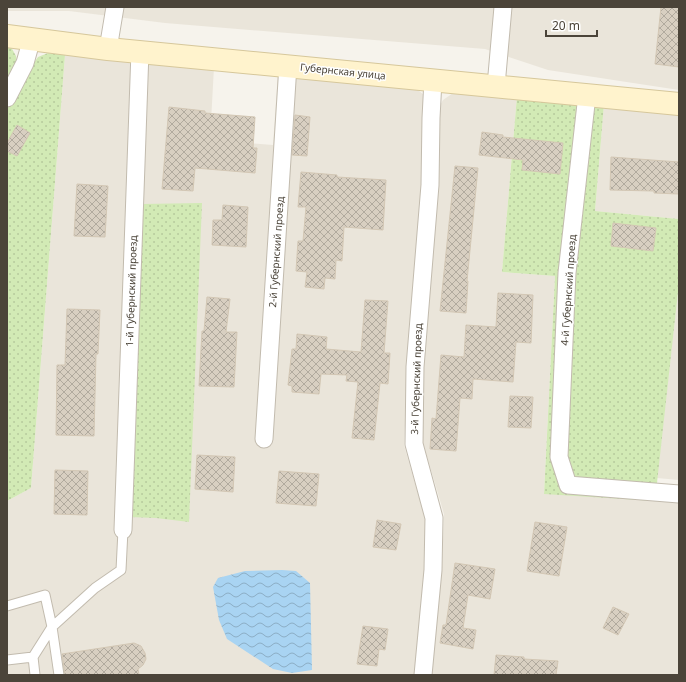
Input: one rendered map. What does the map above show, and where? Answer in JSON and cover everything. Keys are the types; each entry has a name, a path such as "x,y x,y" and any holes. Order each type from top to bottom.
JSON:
{"street":[{"path":"108,49 115,7"},
{"path":"496,86 503,7"},
{"name":"Губернская улица","path":"7,36 32,38 108,49 288,65 679,104"},
{"path":"7,98 26,64 32,38"},
{"name":"1-й Губернский проезд","path":"123,530 140,51"},
{"name":"2-й Губернский проезд","path":"264,440 288,65"},
{"name":"3-й Губернский проезд","path":"422,675 433,570 434,518 414,444 415,367 430,185 430,118 433,80"},
{"name":"4-й Губернский проезд","path":"587,95 567,273 559,456 568,485 679,494"}],"lane":[{"path":"35,675 33,657 52,627 95,588 121,570 123,530"},
{"path":"7,606 45,595 52,627 59,675"},
{"path":"7,660 33,657"}],"shaded area":[{"path":"7,7 679,7 679,90 548,70 485,49 165,23 69,11 7,11"},
{"path":"65,55 214,67 210,140 273,145 278,72 413,86 424,95 423,183 408,368 404,445 426,522 425,572 414,675 7,675 7,501 31,488"},
{"path":"456,91 517,96 502,272 555,276 544,493 679,502 679,675 428,675 442,567 444,514 423,443 423,367 437,111 443,100"},
{"path":"604,104 679,110 679,219 595,211"},
{"path":"679,283 679,480 657,478"}],"green space":[{"path":"7,47 11,47 16,56 18,66 7,85"},
{"path":"48,53 65,55 31,488 7,501 7,109 38,57"},
{"path":"517,96 604,104 595,211 679,219 679,283 655,501 544,494 555,276 502,272"},
{"path":"202,203 189,522 156,518 129,517 142,204"}],"water":[{"path":"245,571 296,571 310,583 312,670 292,673 273,669 227,639 219,620 213,587 218,578"}],"building":[{"path":"661,7 679,7 679,67 655,64"},
{"path":"169,107 205,111 205,113 255,117 253,148 257,148 255,173 195,168 193,191 162,189"},
{"path":"295,115 310,117 307,156 292,155"},
{"path":"17,125 30,133 17,156 7,151 7,143"},
{"path":"482,132 503,135 503,137 563,143 560,174 522,170 523,160 479,155"},
{"path":"611,157 679,162 679,194 654,193 654,191 610,190"},
{"path":"455,166 478,168 467,281 466,313 440,311"},
{"path":"301,172 337,175 337,177 386,180 383,230 344,227 342,261 336,260 335,279 325,278 324,289 305,287 307,272 296,271 298,241 303,241 306,207 298,207"},
{"path":"77,184 108,186 105,237 74,236"},
{"path":"223,205 248,207 246,247 212,245 213,220 222,220"},
{"path":"613,223 656,228 653,251 611,246"},
{"path":"498,293 533,295 531,343 516,342 513,382 473,379 472,399 460,398 456,451 430,449 432,418 436,419 441,355 464,357 466,325 496,327"},
{"path":"207,297 230,299 226,332 237,332 234,387 199,386 202,331 204,331"},
{"path":"365,300 388,301 384,353 390,353 388,384 380,383 374,440 352,438 358,382 346,381 347,375 321,374 319,394 292,392 292,386 288,385 292,349 296,349 297,334 327,337 326,349 361,352"},
{"path":"67,309 100,310 98,354 96,354 94,436 56,435 57,365 65,365"},
{"path":"510,396 533,397 531,428 508,427"},
{"path":"197,455 235,457 233,492 195,489"},
{"path":"55,470 88,471 87,515 54,514"},
{"path":"279,471 319,474 316,506 276,503"},
{"path":"377,520 401,524 396,550 373,547"},
{"path":"535,522 567,527 559,576 527,571"},
{"path":"455,563 495,569 490,599 468,595 463,628 476,630 473,649 440,643 443,625 446,625"},
{"path":"613,607 629,614 618,635 603,628"},
{"path":"363,626 388,629 385,650 379,649 377,666 357,664"},
{"path":"134,643 141,646 145,653 146,659 143,665 138,669 139,675 65,675 62,654"},
{"path":"496,655 524,657 524,659 558,661 556,675 494,675"}]}
